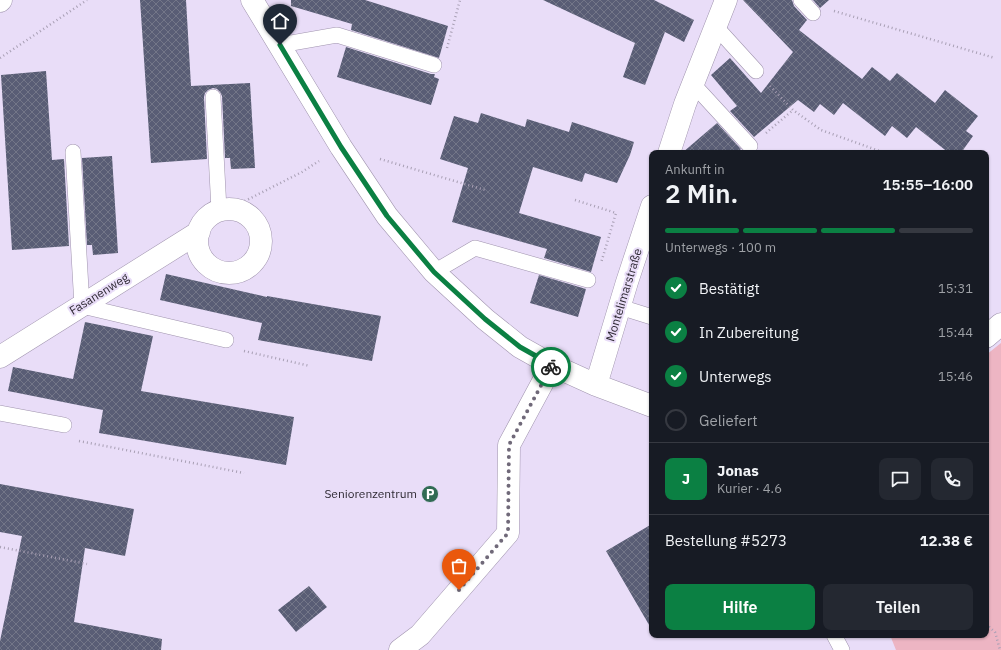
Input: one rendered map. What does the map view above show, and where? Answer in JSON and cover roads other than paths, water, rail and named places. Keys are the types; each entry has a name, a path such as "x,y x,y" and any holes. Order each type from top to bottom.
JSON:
{"street":[{"path":"252,0 341,147 387,216 434,272 485,319 520,347 552,365 596,385 649,405"},
{"path":"670,150 685,104 726,0"},
{"path":"199,232 197,241 198,251 210,268 229,274 248,268 256,260 260,251 262,242 260,231 256,222 249,215 239,210 224,210"},
{"name":"Fasanenweg","path":"0,357 199,232 203,222 210,215 224,210"},
{"name":"Montelimarstraße","path":"596,385 649,215"},
{"path":"989,334 1001,324"},
{"path":"400,650 424,642 508,533 509,445 552,365"}],"lane":[{"path":"801,0 813,13"},
{"path":"716,27 756,71"},
{"path":"280,45 337,35 434,65"},
{"path":"693,84 750,146"},
{"path":"213,97 224,210"},
{"path":"73,152 82,306 226,340"},
{"path":"434,272 475,248 588,280"},
{"path":"620,307 649,316"},
{"path":"0,413 64,425"},
{"path":"836,638 842,650"}],"place":[{"name":"Seniorenzentrum","path":"430,494"}]}
